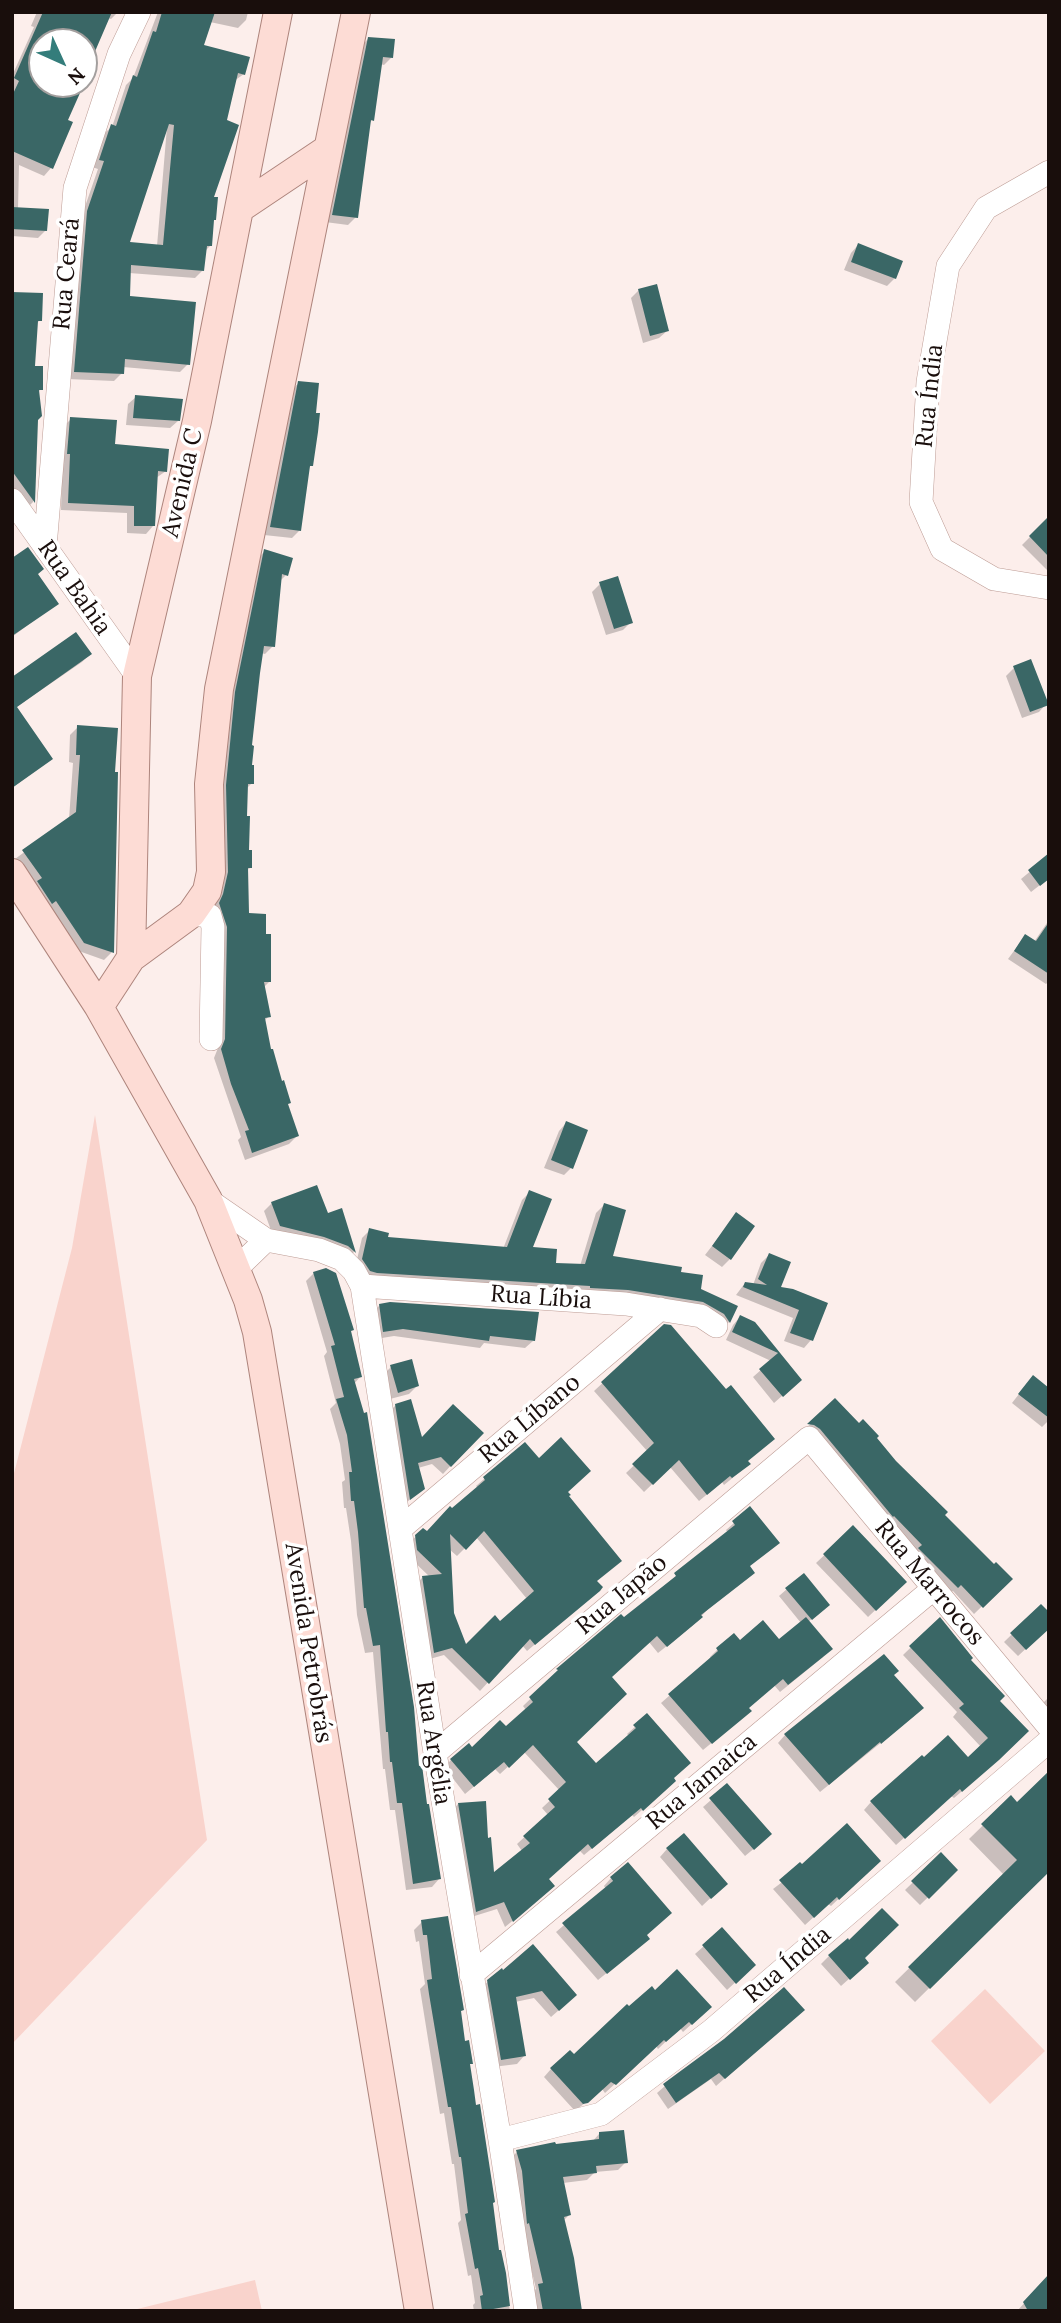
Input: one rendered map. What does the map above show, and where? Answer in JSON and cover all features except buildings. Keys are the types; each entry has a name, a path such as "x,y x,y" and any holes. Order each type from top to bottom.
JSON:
{"main road":[{"name":"Avenida C","path":"131,958 136,676 197,421 278,12"},
{"path":"99,1007 131,958 191,914 207,891 211,872 209,784 219,689 356,12"},
{"path":"240,208 328,149"},
{"name":"Avenida Petrobrás","path":"12,873 99,1007 208,1200 237,1268 257,1332 419,2311"}],"street":[{"name":"Rua Ceará","path":"45,547 75,188 119,54 139,12"},
{"name":"Rua Índia","path":"1049,172 986,208 948,266 928,382 921,502 942,549 994,579 1049,588"},
{"name":"Rua Bahia","path":"12,500 136,676"},
{"path":"191,914 210,916 213,926 211,1039"},
{"name":"Rua Argélia","path":"208,1200 266,1240 319,1250 342,1259 354,1271 362,1286 526,2311"},
{"path":"237,1268 266,1240"},
{"name":"Rua Líbia","path":"362,1286 626,1304 701,1316 716,1326"},
{"name":"Rua Líbano","path":"400,1529 660,1309"},
{"name":"Rua Marrocos","path":"809,1438 1049,1727"},
{"name":"Rua Japão","path":"435,1753 809,1438"},
{"name":"Rua Jamaica","path":"471,1975 933,1589"},
{"name":"Rua Índia","path":"500,2140 601,2114 720,2023 1049,1741"}],"shaded area":[{"path":"95,1115 207,1840 12,2044 12,1481 72,1248"},
{"path":"985,1989 1045,2051 990,2104 931,2041"},
{"path":"255,2280 262,2311 129,2311"}]}
